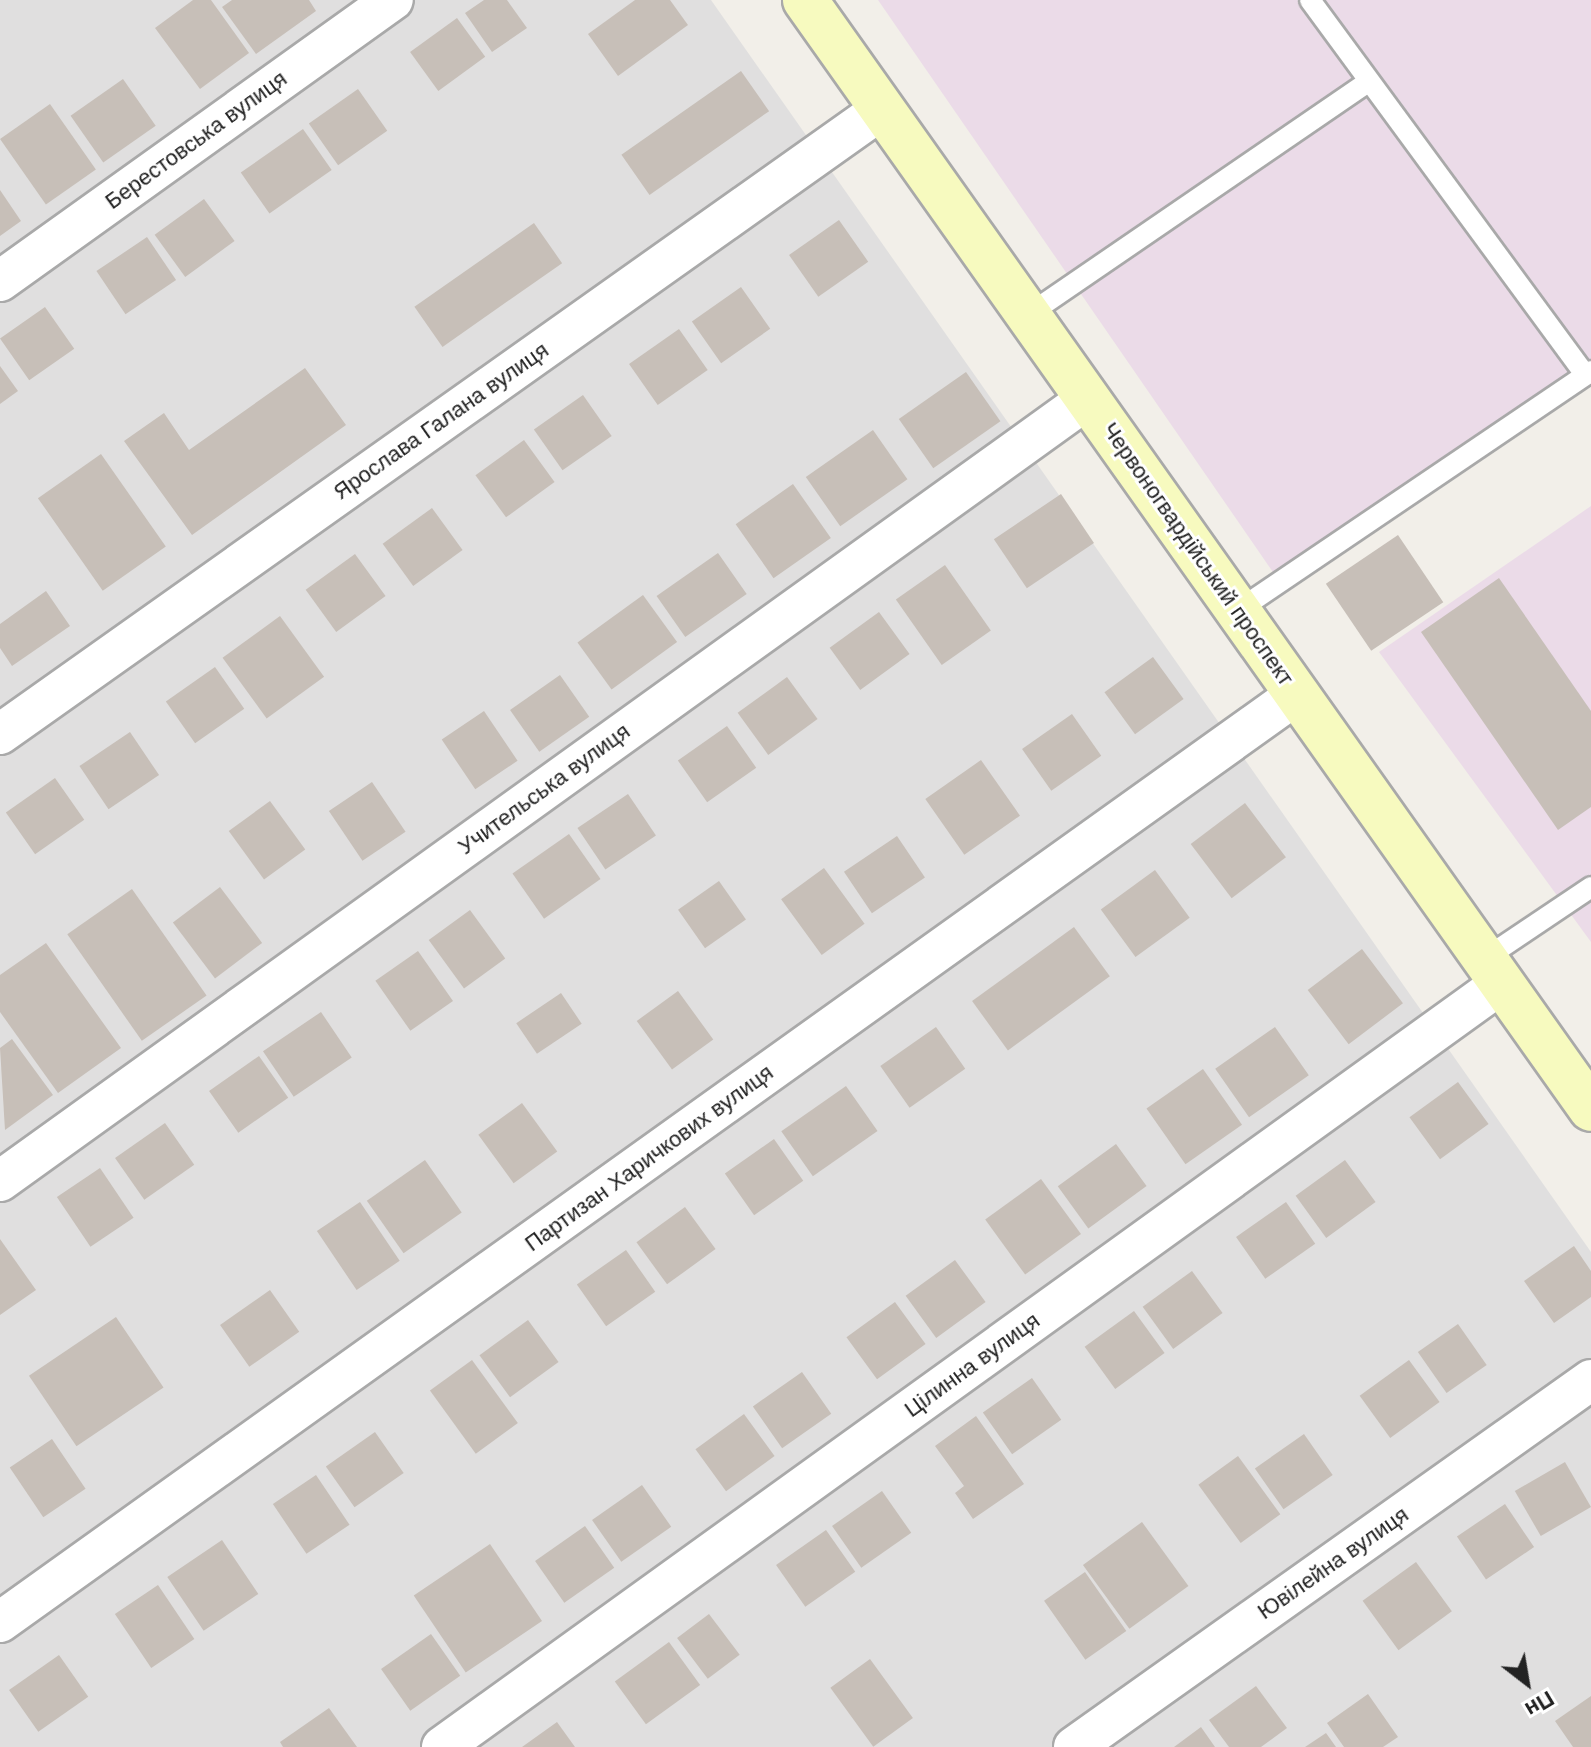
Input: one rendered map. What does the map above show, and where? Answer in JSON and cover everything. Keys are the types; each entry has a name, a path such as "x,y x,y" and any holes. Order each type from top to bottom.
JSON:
{"main road":[{"name":"Червоногвардійський проспект","path":"805,0 1591,1109"}],"street":[{"name":"Берестовська вулиця","path":"0,281 393,0"},
{"name":"Ярослава Галана вулиця","path":"0,734 882,109"},
{"name":"Учительська вулиця","path":"0,1181 1089,398"},
{"name":"Партизан Харичкових вулиця","path":"0,1622 1297,694"},
{"name":"Цілинна вулиця","path":"442,1747 1493,971"},
{"name":"Ювілейна вулиця","path":"1074,1747 1591,1380"}],"lane":[{"path":"1237,611 1588,373 1368,82 1310,0"},
{"path":"1029,314 1368,82"},
{"path":"1493,971 1591,887"}],"shaded area":[{"path":"0,0 711,0 1591,1252 1591,1747 0,1747"},
{"path":"878,0 1591,0 1591,381 1286,591"},
{"path":"1591,506 1591,942 1379,652"}],"building":[{"path":"193,0 211,0 249,53 200,89 155,28"},
{"path":"232,0 309,0 316,11 256,54 222,7"},
{"path":"484,0 507,0 527,28 492,52 465,13"},
{"path":"635,0 670,0 688,25 618,76 588,34"},
{"path":"457,18 485,57 438,91 410,52"},
{"path":"741,71 769,111 650,195 621,155"},
{"path":"123,79 156,126 103,162 71,116"},
{"path":"358,89 387,131 338,165 309,123"},
{"path":"50,104 96,170 46,205 0,139"},
{"path":"303,129 332,170 269,214 241,173"},
{"path":"0,190 21,221 0,236"},
{"path":"204,199 235,241 185,277 155,235"},
{"path":"839,220 868,262 818,297 789,255"},
{"path":"534,223 562,263 443,347 414,307"},
{"path":"147,237 176,280 126,314 96,271"},
{"path":"741,287 770,329 721,363 692,321"},
{"path":"45,307 74,349 29,380 0,339"},
{"path":"679,329 708,370 658,405 629,364"},
{"path":"0,366 18,391 0,404"},
{"path":"305,368 346,425 192,535 124,441 164,413 189,450"},
{"path":"966,372 1000,421 933,468 899,419"},
{"path":"583,395 612,436 563,470 534,429"},
{"path":"873,430 907,479 840,526 806,477"},
{"path":"524,440 555,482 506,517 475,475"},
{"path":"101,454 166,547 103,591 38,498"},
{"path":"793,484 831,538 774,578 736,524"},
{"path":"1061,494 1094,543 1027,588 994,539"},
{"path":"432,508 463,550 413,586 383,544"},
{"path":"1398,535 1443,602 1371,651 1326,584"},
{"path":"718,553 747,594 685,637 657,596"},
{"path":"355,554 386,596 336,632 306,590"},
{"path":"945,565 991,631 942,665 896,599"},
{"path":"1499,578 1591,711 1591,807 1558,830 1421,632"},
{"path":"46,591 70,626 12,666 0,648 0,624"},
{"path":"643,595 677,642 612,690 577,643"},
{"path":"879,612 910,654 860,690 830,648"},
{"path":"280,616 324,677 267,718 223,658"},
{"path":"1153,657 1184,699 1135,734 1104,692"},
{"path":"215,667 244,709 195,743 166,701"},
{"path":"560,675 589,717 539,752 510,710"},
{"path":"787,677 818,719 768,755 738,713"},
{"path":"484,711 518,761 475,789 442,740"},
{"path":"1072,714 1101,756 1051,791 1022,749"},
{"path":"727,726 756,768 707,802 678,760"},
{"path":"130,732 159,775 109,809 79,766"},
{"path":"981,760 1020,816 964,855 925,799"},
{"path":"55,778 84,820 35,854 6,812"},
{"path":"372,782 406,832 362,861 329,811"},
{"path":"628,794 656,835 605,870 577,828"},
{"path":"270,801 305,850 264,880 229,831"},
{"path":"1245,803 1286,857 1232,898 1191,844"},
{"path":"569,834 601,879 544,919 512,874"},
{"path":"897,836 925,877 872,913 844,872"},
{"path":"824,868 865,924 822,955 781,899"},
{"path":"1155,870 1190,918 1135,957 1101,909"},
{"path":"719,881 746,920 705,948 678,910"},
{"path":"220,887 262,943 215,978 173,923"},
{"path":"132,889 207,995 142,1041 67,934"},
{"path":"470,910 505,959 464,989 429,940"},
{"path":"1074,927 1110,976 1008,1050 972,1001"},
{"path":"46,943 121,1048 58,1093 0,1012 0,975"},
{"path":"1362,949 1403,1003 1349,1044 1308,990"},
{"path":"418,951 453,1001 410,1031 375,981"},
{"path":"678,991 713,1040 672,1070 637,1021"},
{"path":"561,993 582,1024 537,1054 516,1023"},
{"path":"321,1012 352,1058 294,1097 263,1051"},
{"path":"936,1027 965,1069 910,1108 880,1066"},
{"path":"1275,1027 1309,1075 1249,1117 1215,1069"},
{"path":"12,1039 53,1095 5,1130 0,1048"},
{"path":"259,1056 288,1098 238,1133 209,1091"},
{"path":"1203,1069 1242,1125 1185,1164 1146,1109"},
{"path":"1458,1082 1489,1124 1440,1159 1409,1117"},
{"path":"846,1086 878,1131 813,1176 781,1131"},
{"path":"522,1103 557,1152 514,1183 478,1135"},
{"path":"165,1123 194,1165 144,1200 115,1158"},
{"path":"774,1139 803,1181 754,1215 725,1173"},
{"path":"1116,1144 1147,1186 1088,1228 1058,1186"},
{"path":"425,1160 462,1212 404,1253 367,1201"},
{"path":"1345,1160 1376,1202 1326,1238 1296,1196"},
{"path":"100,1168 134,1218 90,1247 57,1197"},
{"path":"1041,1179 1081,1234 1025,1275 985,1220"},
{"path":"360,1202 400,1261 357,1290 317,1231"},
{"path":"1286,1202 1315,1244 1265,1279 1236,1237"},
{"path":"685,1207 716,1249 667,1284 636,1242"},
{"path":"0,1239 36,1290 0,1315"},
{"path":"1574,1246 1591,1271 1591,1297 1554,1323 1524,1281"},
{"path":"626,1250 655,1292 606,1326 577,1284"},
{"path":"955,1260 986,1302 936,1338 906,1296"},
{"path":"1192,1271 1223,1313 1173,1349 1143,1307"},
{"path":"270,1290 299,1332 249,1367 220,1325"},
{"path":"895,1302 926,1344 877,1379 846,1337"},
{"path":"1134,1311 1165,1353 1115,1389 1085,1347"},
{"path":"116,1317 164,1387 76,1446 29,1376"},
{"path":"528,1320 559,1362 510,1397 479,1355"},
{"path":"1458,1324 1487,1365 1447,1393 1418,1352"},
{"path":"472,1360 518,1423 476,1454 430,1391"},
{"path":"1409,1360 1440,1402 1390,1438 1360,1396"},
{"path":"802,1372 831,1414 782,1448 753,1406"},
{"path":"1032,1378 1061,1420 1012,1454 983,1412"},
{"path":"744,1414 775,1456 726,1491 695,1449"},
{"path":"976,1416 1024,1484 973,1519 955,1493 964,1486 935,1446"},
{"path":"375,1432 404,1473 355,1507 326,1466"},
{"path":"1304,1434 1333,1475 1284,1509 1255,1468"},
{"path":"52,1439 86,1489 43,1517 10,1468"},
{"path":"1238,1456 1280,1514 1241,1543 1198,1485"},
{"path":"1565,1462 1591,1507 1541,1536 1515,1491"},
{"path":"316,1475 350,1525 306,1554 273,1504"},
{"path":"642,1485 671,1527 621,1562 592,1520"},
{"path":"882,1491 911,1533 861,1568 832,1526"},
{"path":"1505,1504 1534,1547 1486,1580 1457,1536"},
{"path":"1142,1522 1188,1586 1129,1629 1083,1565"},
{"path":"585,1526 614,1568 564,1603 535,1561"},
{"path":"826,1530 855,1572 805,1607 776,1565"},
{"path":"222,1540 258,1594 204,1631 167,1577"},
{"path":"490,1544 542,1621 466,1673 414,1595"},
{"path":"1416,1562 1452,1611 1398,1650 1363,1601"},
{"path":"1085,1572 1126,1631 1085,1660 1044,1601"},
{"path":"158,1585 194,1639 151,1668 115,1614"},
{"path":"709,1614 740,1655 708,1679 677,1638"},
{"path":"431,1634 460,1676 410,1711 381,1669"},
{"path":"669,1642 700,1685 646,1724 615,1681"},
{"path":"59,1655 88,1697 38,1732 9,1690"},
{"path":"870,1659 913,1718 873,1747 830,1688"},
{"path":"1256,1686 1287,1728 1261,1747 1229,1747 1209,1720"},
{"path":"1368,1694 1398,1737 1383,1747 1344,1747 1327,1723"},
{"path":"1591,1696 1591,1747 1573,1747 1555,1721"},
{"path":"329,1708 357,1747 283,1747 280,1742"},
{"path":"557,1722 575,1747 522,1747"},
{"path":"1201,1727 1215,1747 1174,1747"},
{"path":"1326,1733 1336,1747 1305,1747"}]}
